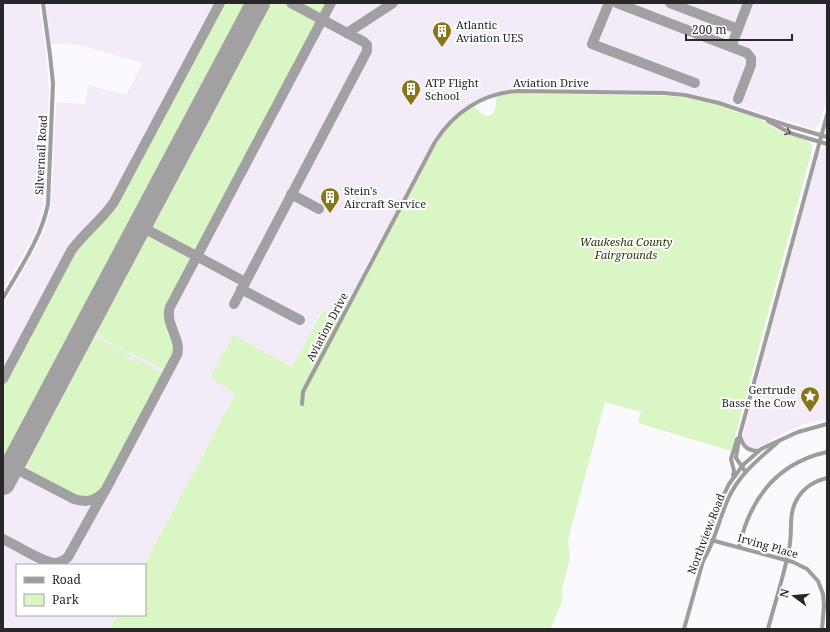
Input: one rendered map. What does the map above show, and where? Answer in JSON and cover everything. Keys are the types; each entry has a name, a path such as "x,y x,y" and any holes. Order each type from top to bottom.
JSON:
{"street":[{"name":"Silvernail Road","path":"3,298 35,242 44,221 48,204 53,83 43,3"},
{"name":"Aviation Drive","path":"302,404 306,386 435,142 455,117 472,104 501,93 518,91 664,93 706,99 786,125 827,136"},
{"path":"741,467 736,458 740,434 827,115"},
{"name":"Aviation Drive","path":"760,116 786,131 827,144"},
{"path":"703,561 703,551 720,502 732,479 750,457 798,432 827,424"},
{"path":"740,434 742,444 746,448 759,451"},
{"path":"732,479 734,471 731,462 732,455 736,441 740,434"},
{"name":"Northview Road","path":"684,629 703,561 708,552 729,497 745,471 778,442"},
{"path":"739,547 750,512 760,494 787,468 814,455 827,452"},
{"path":"732,455 734,463 745,471"},
{"path":"768,629 787,560 790,544 791,515 796,500 808,486 816,481 827,478"},
{"name":"Irving Place","path":"707,538 787,560 807,569 820,585 824,599 822,629"}],"shaded area":[{"path":"3,3 39,3 45,45 49,91 45,187 41,217 32,239 4,288 3,288"},
{"path":"46,3 827,3 827,100 819,123 814,129 715,99 682,92 517,89 494,93 470,103 453,116 436,136 339,317 321,311 292,367 233,336 235,393 145,564 16,564 16,616 116,616 110,629 3,629 3,306 38,244 50,212 56,102 85,104 88,85 126,95 143,63 79,45 51,44"},
{"path":"824,147 827,147 827,419 801,425 757,448 752,449 747,447 742,439 744,430 818,157 820,151"}],"green space":[{"path":"224,3 249,3 6,460 3,458 3,386 76,249 114,209"},
{"path":"267,3 284,3 315,21 314,28 199,245 194,249 188,248 155,231 152,227 152,220"},
{"path":"298,3 328,3 321,11 314,12"},
{"name":"Waukesha County Fairgrounds","path":"517,93 668,96 690,98 734,109 754,116 782,132 807,140 812,144 812,150 731,451 638,423 641,412 605,402 568,542 570,559 562,589 563,599 550,629 110,629 116,616 146,616 146,564 145,564 235,394 211,377 233,335 292,367 322,311 344,318 433,150 446,131 456,120 474,106 484,115 487,116 493,113 498,96"},
{"path":"148,235 185,254 190,260 189,265 166,308 166,316 175,350 165,370 133,354 132,352 129,353 92,332 142,239"},
{"path":"91,334 130,355 128,358 133,361 135,358 163,374 102,489 92,497 81,498 34,475 28,468 27,460 28,454"}],"taxiway":[{"path":"3,379 71,251 114,202 220,3"},
{"path":"234,304 367,51 367,45 364,42 291,3"},
{"path":"3,462 74,499 83,501 91,500 98,497 105,491 177,355 177,343 169,319 170,307 331,3"},
{"path":"347,33 393,3"},
{"path":"609,3 592,44 695,83"},
{"path":"617,3 747,53 751,58 751,65 738,99"},
{"path":"670,3 738,29 748,3"},
{"path":"731,47 738,29"},
{"path":"291,194 319,209"},
{"path":"140,226 245,282"},
{"path":"241,289 300,320"},
{"path":"3,539 45,561 57,563 65,560 103,494"}],"runway":[{"path":"3,483 258,3"}],"place":[{"name":"Atlantic Aviation UES","path":"442,48"},
{"name":"ATP Flight School","path":"411,106"},
{"name":"Stein's Aircraft Service","path":"330,214"},
{"name":"Gertrude Basse the Cow","path":"810,413"}]}
